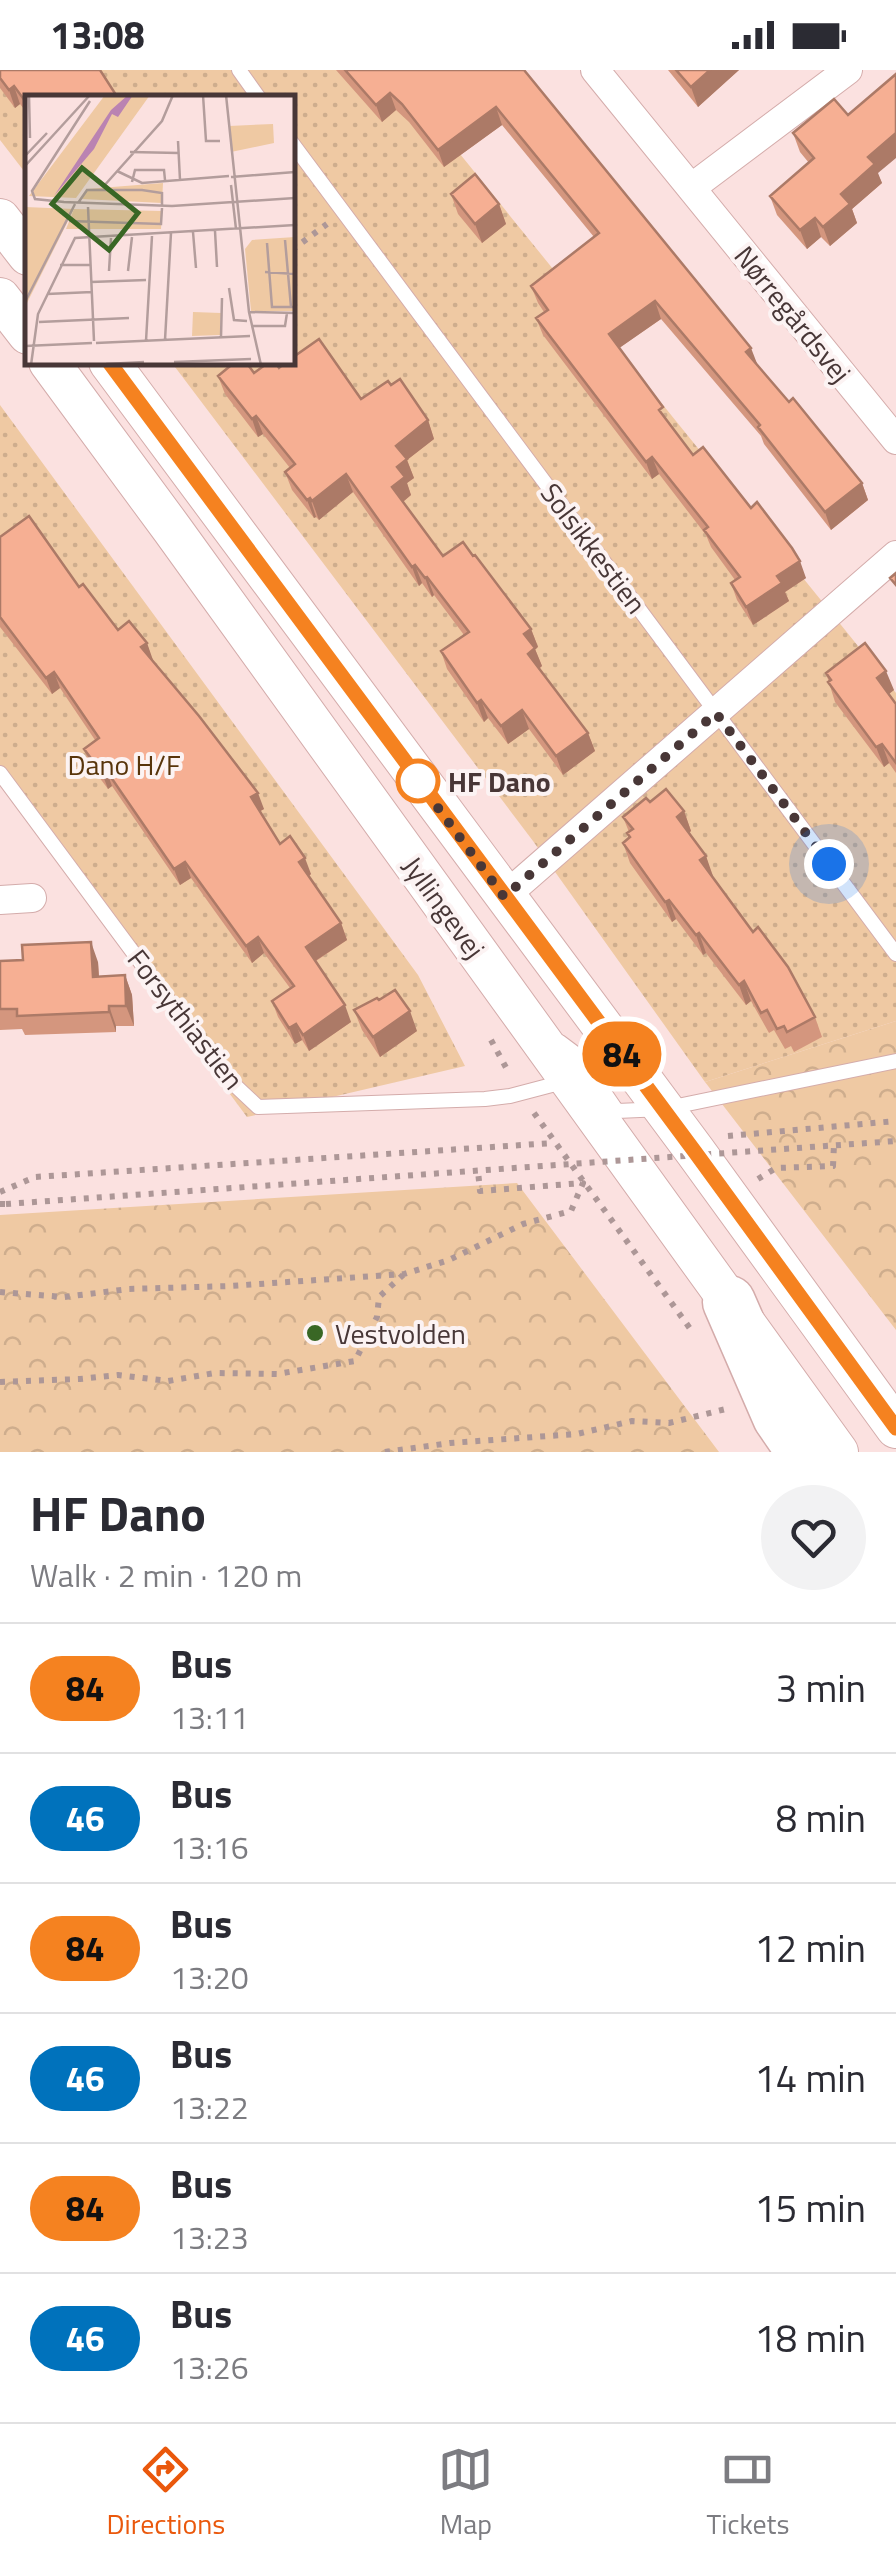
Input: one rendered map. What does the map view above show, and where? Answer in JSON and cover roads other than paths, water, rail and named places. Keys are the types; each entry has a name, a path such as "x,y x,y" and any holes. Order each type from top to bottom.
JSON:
{"highway":[{"path":"714,1322 804,1452"}],"street":[{"name":"Nørregårdsvej","path":"595,70 896,440"},
{"path":"691,188 848,70"},
{"path":"0,219 25,251"},
{"path":"0,298 25,330"},
{"name":"Jyllingevej","path":"50,365 570,1080 714,1322 838,1452"},
{"name":"Jyllingevej","path":"111,365 896,1428"},
{"path":"504,897 896,556"},
{"path":"0,900 32,898"}],"lane":[{"path":"238,70 257,95"},
{"name":"Solsikkestien","path":"295,146 896,954"},
{"name":"Forsythiastien","path":"0,772 224,1075 258,1107 510,1096 570,1080"},
{"path":"522,1015 580,1058 618,1111 674,1124 896,1061"}],"place":[{"name":"HF Dano","path":"418,781"},
{"name":"Vestvolden","path":"315,1333"}],"park label":[{"name":"Dano H/F","path":"124,764"}]}
